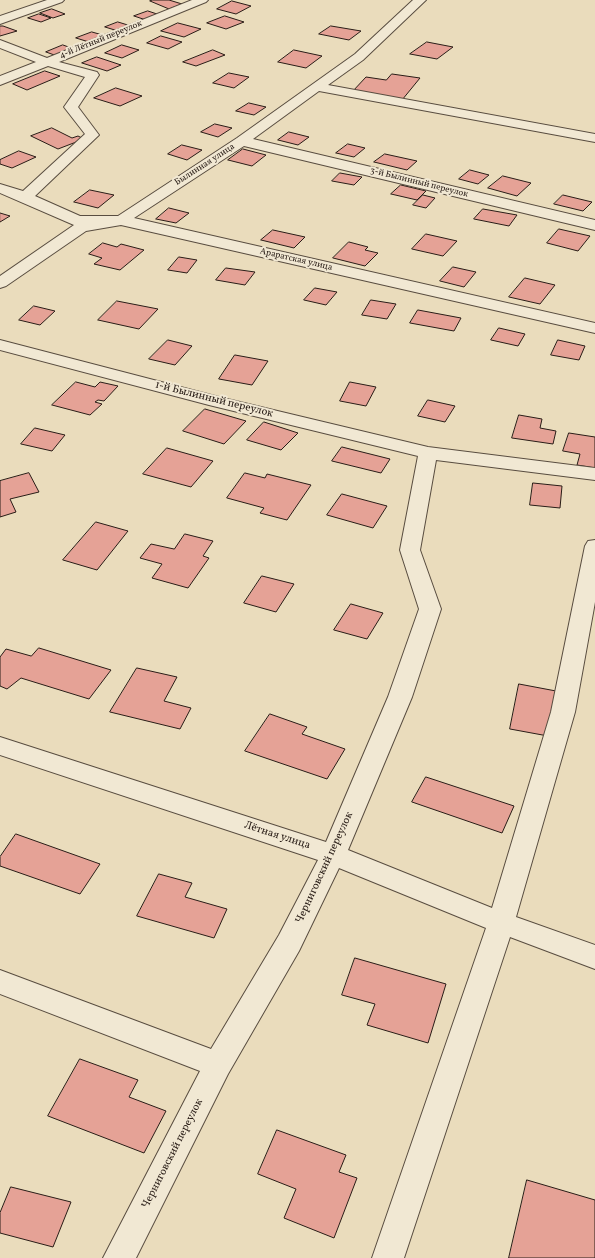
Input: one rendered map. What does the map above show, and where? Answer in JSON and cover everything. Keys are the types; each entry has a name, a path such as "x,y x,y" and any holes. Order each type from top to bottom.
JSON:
{"street":[{"name":"4-й Лётный переулок","path":"0,81 202,0"},
{"name":"Былинная улица","path":"4,277 81,227 121,220 242,141 359,57 420,0"},
{"path":"0,20 50,1"},
{"path":"0,44 47,62 93,76 71,107 92,135 25,197"},
{"path":"316,88 595,138"},
{"name":"3-й Былинный переулок","path":"242,141 595,225"},
{"name":"Араратская улица","path":"0,188 25,197 78,221 121,220 595,328"},
{"name":"1-й Былинный переулок","path":"0,345 215,401 428,453 595,474"},
{"name":"Черниговский переулок","path":"119,1258 218,1065 289,943 333,855 400,697 430,610 410,550 428,453"},
{"path":"388,1258 501,923 563,712 595,546"},
{"name":"Лётная улица","path":"0,746 333,855 501,923 595,957"},
{"path":"0,982 218,1065"}],"building":[{"path":"169,0 182,4 169,9 150,1"},
{"path":"232,1 251,6 236,14 217,9"},
{"path":"52,9 65,14 53,18 40,13"},
{"path":"148,11 160,15 146,20 134,16"},
{"path":"39,14 51,18 41,22 28,18"},
{"path":"225,16 244,22 226,29 207,23"},
{"path":"118,22 131,26 118,31 105,27"},
{"path":"178,23 201,29 184,37 161,31"},
{"path":"0,26 3,26 17,31 0,36"},
{"path":"331,26 361,31 349,40 319,34"},
{"path":"92,32 106,36 89,42 76,38"},
{"path":"161,36 182,42 168,49 147,43"},
{"path":"427,42 453,47 437,59 410,54"},
{"path":"63,45 74,49 57,56 46,52"},
{"path":"122,45 139,50 122,58 105,53"},
{"path":"213,50 225,55 196,66 183,62"},
{"path":"294,50 322,56 306,68 278,62"},
{"path":"97,57 121,65 107,71 82,63"},
{"path":"45,71 60,76 27,90 13,84"},
{"path":"229,73 249,77 234,88 213,83"},
{"path":"392,74 420,78 402,100 352,92 366,77 386,80"},
{"path":"116,88 142,96 120,106 94,98"},
{"path":"249,103 266,107 254,115 236,111"},
{"path":"215,124 232,128 218,137 201,132"},
{"path":"52,128 72,138 78,136 84,139 58,149 31,136"},
{"path":"289,132 309,137 298,145 278,140"},
{"path":"348,144 365,148 354,157 336,153"},
{"path":"182,145 202,150 187,160 168,154"},
{"path":"243,149 266,155 252,166 228,160"},
{"path":"19,151 36,157 12,168 0,164 0,160"},
{"path":"385,154 417,161 407,170 374,162"},
{"path":"470,170 489,175 478,184 459,179"},
{"path":"340,173 362,177 354,185 332,181"},
{"path":"503,176 531,183 517,196 488,188"},
{"path":"401,185 426,191 417,200 391,194"},
{"path":"90,190 114,195 98,208 74,202"},
{"path":"423,195 435,198 426,208 413,205"},
{"path":"563,195 592,202 583,211 554,204"},
{"path":"169,208 189,213 176,223 156,219"},
{"path":"483,209 517,215 509,226 474,219"},
{"path":"0,213 10,216 0,222"},
{"path":"559,229 590,236 578,251 547,243"},
{"path":"273,230 305,237 294,248 261,240"},
{"path":"426,234 457,241 443,256 412,249"},
{"path":"349,242 368,247 365,250 378,253 365,266 333,258"},
{"path":"103,243 117,247 121,244 144,250 120,270 94,264 102,258 89,254"},
{"path":"179,257 197,260 187,273 168,270"},
{"path":"453,267 476,272 464,287 440,281"},
{"path":"226,268 255,272 245,285 216,280"},
{"path":"525,278 555,285 540,304 509,297"},
{"path":"315,288 337,292 326,305 304,300"},
{"path":"371,300 396,304 387,319 362,315"},
{"path":"117,301 158,309 139,329 98,320"},
{"path":"34,306 55,311 40,325 19,320"},
{"path":"418,310 461,318 454,331 410,323"},
{"path":"499,328 525,334 518,346 491,340"},
{"path":"168,340 192,346 175,365 149,359"},
{"path":"558,340 585,346 579,360 551,355"},
{"path":"235,355 268,361 252,385 219,379"},
{"path":"76,382 95,387 100,382 118,386 104,401 98,400 95,402 102,404 90,415 52,405"},
{"path":"350,382 376,387 366,406 340,401"},
{"path":"428,400 455,406 445,422 418,416"},
{"path":"205,409 246,421 224,444 183,431"},
{"path":"519,415 542,419 540,428 556,431 553,444 512,438"},
{"path":"264,422 298,433 281,450 247,440"},
{"path":"35,428 65,435 52,451 21,444"},
{"path":"569,433 595,437 595,468 577,465 580,454 563,451"},
{"path":"342,447 390,459 381,473 332,461"},
{"path":"167,448 213,461 191,487 143,474"},
{"path":"29,473 39,492 10,499 16,512 0,517 0,481"},
{"path":"245,473 265,478 267,474 311,485 287,520 260,513 264,508 227,498"},
{"path":"533,483 562,486 560,508 530,505"},
{"path":"342,494 387,506 373,528 327,515"},
{"path":"96,522 128,531 97,570 63,560"},
{"path":"185,534 213,541 203,556 209,558 188,588 152,578 162,564 140,558 151,544 174,549"},
{"path":"262,576 294,584 276,612 244,603"},
{"path":"351,604 383,613 367,639 334,630"},
{"path":"39,648 111,670 89,699 21,678 7,689 0,686 0,657 6,649 31,656"},
{"path":"137,668 177,677 164,701 191,708 180,729 110,712"},
{"path":"519,684 556,691 548,736 510,729"},
{"path":"270,714 307,727 302,734 345,749 327,779 245,751"},
{"path":"426,777 514,806 502,833 412,802"},
{"path":"16,834 100,864 80,894 0,866 0,857"},
{"path":"159,874 192,883 185,897 227,909 214,938 137,916"},
{"path":"355,958 446,984 428,1043 367,1025 375,1004 342,995"},
{"path":"80,1059 138,1080 129,1097 166,1111 144,1153 48,1116"},
{"path":"277,1130 346,1155 339,1172 357,1178 334,1238 284,1218 296,1189 258,1174"},
{"path":"527,1180 595,1200 595,1258 509,1258"},
{"path":"11,1187 71,1202 53,1247 0,1233 0,1213"}]}
